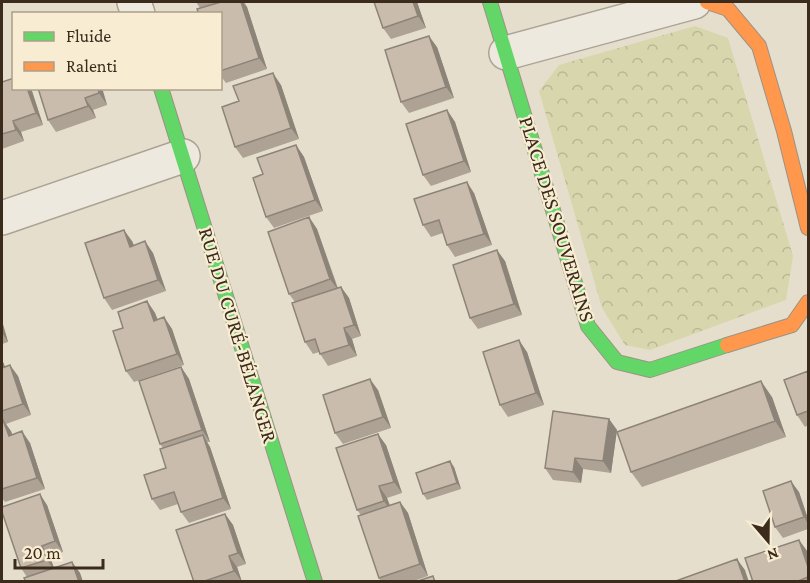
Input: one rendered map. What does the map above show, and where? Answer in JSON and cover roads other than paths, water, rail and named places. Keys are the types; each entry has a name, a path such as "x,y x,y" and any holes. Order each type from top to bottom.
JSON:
{"street":[{"name":"PLACE DES SOUVERAINS","path":"490,2 588,326 617,362 650,370 792,325 808,302"},
{"path":"506,53 694,2"},
{"path":"706,2 728,9 759,45 784,131 808,228"},
{"name":"RUE DU CURÉ-BÉLANGER","path":"162,90 315,582"},
{"path":"2,218 183,156"}]}
